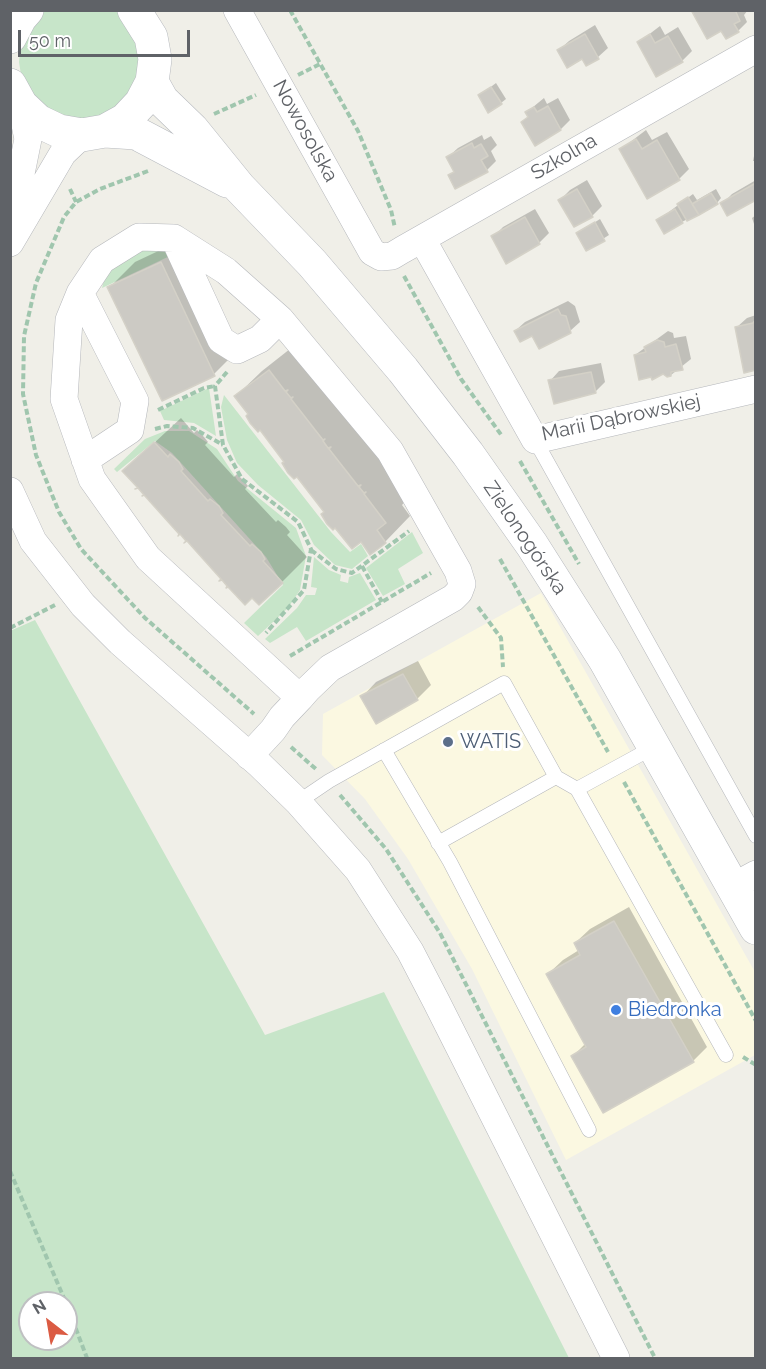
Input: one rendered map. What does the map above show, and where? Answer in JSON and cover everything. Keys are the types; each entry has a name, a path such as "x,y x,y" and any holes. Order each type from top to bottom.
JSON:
{"street":[{"path":"10,37 27,10"},
{"name":"Nowosolska","path":"237,10 372,252"},
{"path":"10,243 63,153 93,133 125,120 141,103 152,82 155,59 151,37 138,12"},
{"name":"Szkolna","path":"372,252 381,257 392,256 756,49"},
{"name":"Zielonogórska","path":"152,82 162,100 192,129 239,187 320,272 404,369 468,454 532,545 605,660 654,747 744,880 756,928"},
{"path":"10,228 27,139 16,95"},
{"name":"Zielonogórska","path":"16,95 38,121 59,131 136,133 239,187"},
{"path":"249,756 330,669 459,592 462,584 458,571 390,451 280,319 226,271 174,238 139,237 102,260 80,293 69,320 63,399 92,479 148,558 300,699"},
{"path":"174,238 221,340 237,350 260,339 280,319"},
{"name":"Marii Dąbrowskiej","path":"422,239 535,440 756,389"},
{"path":"80,293 135,401 130,430 85,460"},
{"path":"10,491 33,541 73,594 120,642 298,802 358,870 410,951 616,1359"}],"lane":[{"path":"535,440 756,836"},
{"path":"298,802 328,781 504,683 556,777 578,789 726,1055"},
{"path":"578,789 654,747"},
{"path":"384,750 438,843 589,1130"},
{"path":"438,843 556,777"}],"path":[{"path":"154,416 158,409 204,388 215,386 230,368"},
{"path":"215,386 223,445 242,479 298,522 311,549 336,569 352,573 428,517"},
{"path":"145,431 167,426 193,428 223,445"},
{"path":"248,651 289,610 304,590 311,549"},
{"path":"500,559 756,1021"},
{"path":"362,566 382,602"},
{"path":"282,660 436,570"},
{"path":"459,592 471,598 501,638 504,683"},
{"path":"10,628 73,594"},
{"path":"10,1171 61,1291"},
{"path":"78,1335 87,1359"}],"shaded area":[{"path":"541,593 755,972 755,1055 566,1160 472,969 408,859 365,799 322,755 323,714"}],"green space":[{"path":"44,10 117,11 130,24 139,40 140,79 118,110 82,123 45,111 22,81 19,62 21,43 30,25"},
{"path":"158,245 172,255 102,288 108,265 132,248"},
{"path":"209,388 216,436 194,423 164,420 160,411"},
{"path":"224,395 331,532 350,552 361,544 368,556 352,569 335,565 314,545 301,520 258,485 237,463 227,440 221,407"},
{"path":"165,431 189,431 217,449 238,481 296,528 306,556 300,590 288,608 258,636 244,623 283,585 266,557 172,453 155,441 117,472 114,469 145,439"},
{"path":"412,532 423,553 398,569 405,584 383,596 366,568"},
{"path":"314,557 329,570 341,575 340,581 348,583 349,577 360,573 376,600 306,641 297,627 270,643 265,639 297,608 306,595 315,595 317,588 311,587"},
{"path":"35,620 265,1035 384,992 569,1358 11,1358 10,631"}],"building":[{"path":"691,10 735,10 740,21 734,24 739,32 726,39 721,31 707,39"},
{"path":"585,34 599,59 586,66 582,59 567,68 557,50"},
{"path":"650,34 655,43 668,36 683,62 656,77 637,42"},
{"path":"491,87 502,104 488,113 478,95"},
{"path":"548,106 561,130 535,146 521,122 528,117 525,112 534,107 537,112"},
{"path":"636,139 642,149 657,140 680,180 647,199 619,149"},
{"path":"472,143 474,148 481,144 488,156 481,160 488,172 455,189 448,175 454,172 446,157"},
{"path":"756,183 756,200 727,216 720,203"},
{"path":"577,189 593,217 574,227 558,200"},
{"path":"711,193 718,204 699,215 692,204"},
{"path":"688,197 699,215 687,221 677,204"},
{"path":"675,209 683,223 664,234 656,220"},
{"path":"525,217 540,244 506,264 491,236"},
{"path":"595,222 605,241 586,251 576,233"},
{"path":"161,262 215,376 162,401 107,287"},
{"path":"558,309 561,315 566,316 571,333 539,349 532,336 520,342 514,331"},
{"path":"756,319 756,370 744,373 735,327 753,323"},
{"path":"657,340 664,342 665,347 676,344 683,370 671,372 671,376 667,377 663,374 652,380 651,377 639,380 634,355 646,352 644,347"},
{"path":"269,370 285,391 288,390 286,392 291,398 293,397 291,399 323,440 325,439 323,441 328,448 331,447 329,449 358,486 361,485 359,487 364,493 366,492 364,494 386,523 377,530 386,543 370,555 361,542 352,549 335,528 333,530 327,524 321,514 324,512 297,477 294,479 288,473 282,463 284,462 260,430 258,432 250,423 246,416 248,414 234,396"},
{"path":"591,372 596,393 554,404 548,380"},
{"path":"154,442 168,457 170,454 179,462 183,469 181,471 208,501 210,499 219,506 223,513 221,515 250,546 252,544 261,552 265,559 263,561 283,583 259,605 252,598 245,605 228,587 226,588 222,580 219,581 221,579 187,541 184,543 186,541 180,534 178,536 179,534 122,471"},
{"path":"403,674 418,700 376,724 360,696"},
{"name":"Biedronka","path":"614,921 694,1062 603,1113 571,1056 586,1047 546,974 580,955 574,943"}],"place":[{"name":"WATIS","path":"448,742"},
{"name":"Biedronka","path":"616,1010"}]}
